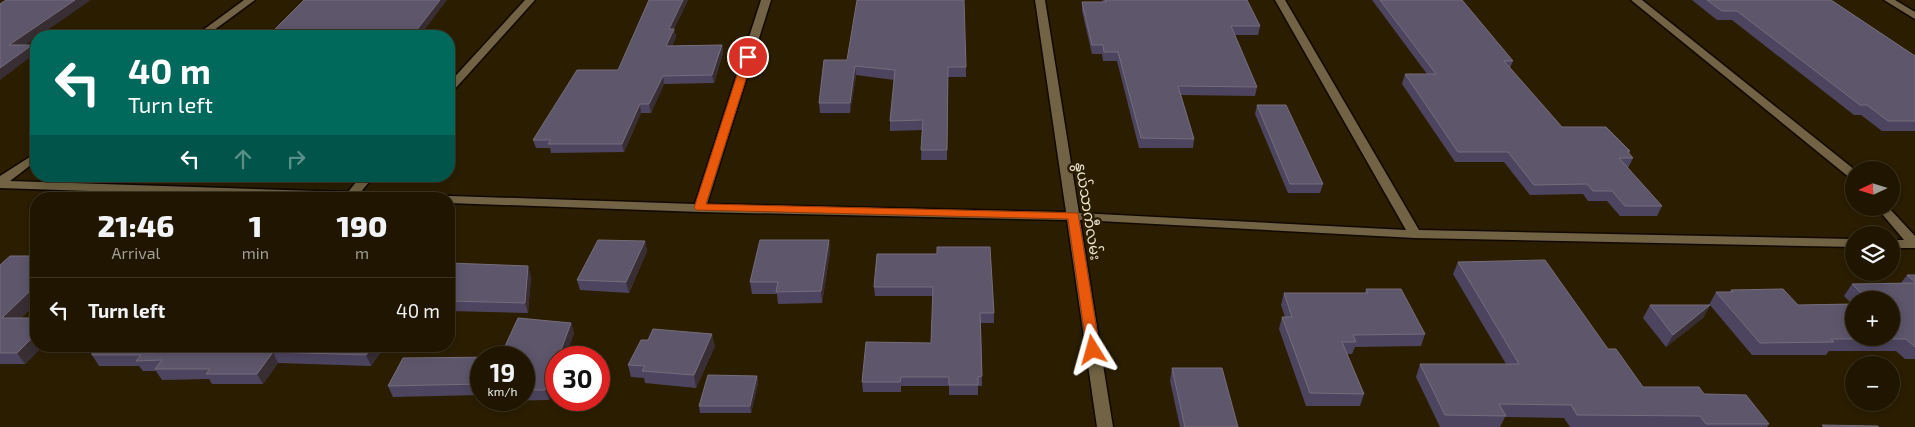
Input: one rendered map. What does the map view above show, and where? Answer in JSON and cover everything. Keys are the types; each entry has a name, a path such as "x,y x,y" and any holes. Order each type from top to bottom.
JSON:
{"street":[{"path":"208,30 250,0"},
{"path":"455,82 530,0"},
{"path":"700,208 766,0"},
{"name":"နွယ်သာကီလမ်း","path":"1040,0 1105,427"},
{"path":"1280,0 1415,234"},
{"path":"1636,0 1845,168"},
{"path":"1889,0 1915,16"},
{"path":"0,183 30,160"},
{"path":"354,192 363,182"},
{"path":"0,183 242,192"},
{"path":"455,199 700,208 1074,216 1415,234 1845,243"},
{"path":"1890,216 1915,244"},
{"path":"1900,244 1915,244"}],"building":[{"path":"6,0 75,0 9,45 30,46 0,68 0,4"},
{"path":"304,0 440,0 417,30 274,30"},
{"path":"649,0 683,0 669,29 674,29 666,46 722,45 712,75 663,76 649,104 640,104 622,144 548,144 551,140 533,140 577,70 618,70"},
{"path":"857,0 964,0 966,67 948,67 947,150 921,150 923,120 890,121 895,70 855,66 850,103 819,103 824,60 847,60"},
{"path":"1105,0 1247,0 1260,26 1231,26 1257,87 1178,86 1194,139 1141,138 1118,52 1104,52 1103,45 1092,45 1082,2 1106,2"},
{"path":"1380,0 1462,0 1513,61 1504,61 1562,127 1606,127 1630,151 1627,151 1633,158 1619,158 1662,206 1625,206 1612,191 1593,191 1587,184 1534,185 1508,152 1458,152 1405,74 1436,74"},
{"path":"1707,0 1831,0 1915,56 1915,121 1888,121 1867,105 1860,105 1737,11 1722,11"},
{"path":"1257,105 1286,105 1323,184 1290,184"},
{"path":"598,240 645,241 626,282 577,280"},
{"path":"760,240 829,240 821,291 776,292 778,282 750,282"},
{"path":"937,247 990,247 994,313 980,313 982,376 978,377 978,385 949,385 949,377 901,377 900,382 862,382 866,342 931,343 933,287 874,287 877,254 937,254"},
{"path":"10,256 30,256 30,291 2,318 30,318 30,340 17,353 0,353 0,265"},
{"path":"1545,260 1608,349 1616,349 1643,387 1699,387 1704,394 1746,395 1769,424 1706,424 1700,416 1577,415 1571,405 1499,404 1506,416 1445,415 1420,364 1519,364 1458,262"},
{"path":"455,263 528,266 525,303 455,301"},
{"path":"1907,275 1915,275 1915,282"},
{"path":"1915,283 1915,347 1906,339 1900,339 1900,291 1859,291 1852,284"},
{"path":"1366,289 1401,289 1425,334 1353,335 1356,342 1342,342 1364,394 1310,393 1282,317 1292,317 1284,293 1368,293"},
{"path":"1783,289 1798,305 1845,304 1845,339 1831,339 1834,342 1760,343 1716,292"},
{"path":"1650,305 1710,305 1673,335"},
{"path":"518,318 571,323 562,346 545,346 545,390 535,390 535,346 505,346"},
{"path":"653,329 712,334 694,375 642,371 645,366 628,365 641,340 648,340"},
{"path":"92,352 273,352 257,374 206,374 210,369 155,369 162,360 136,361 141,355 92,355"},
{"path":"273,352 368,352 366,355"},
{"path":"470,357 470,384 388,386 403,358"},
{"path":"1172,368 1222,368 1238,427 1185,427"},
{"path":"708,375 757,376 750,406 699,406"},
{"path":"1822,425 1878,426 1879,427 1824,427"}],"route":[{"path":"748,57 700,208 1074,216 1093,350"}]}
